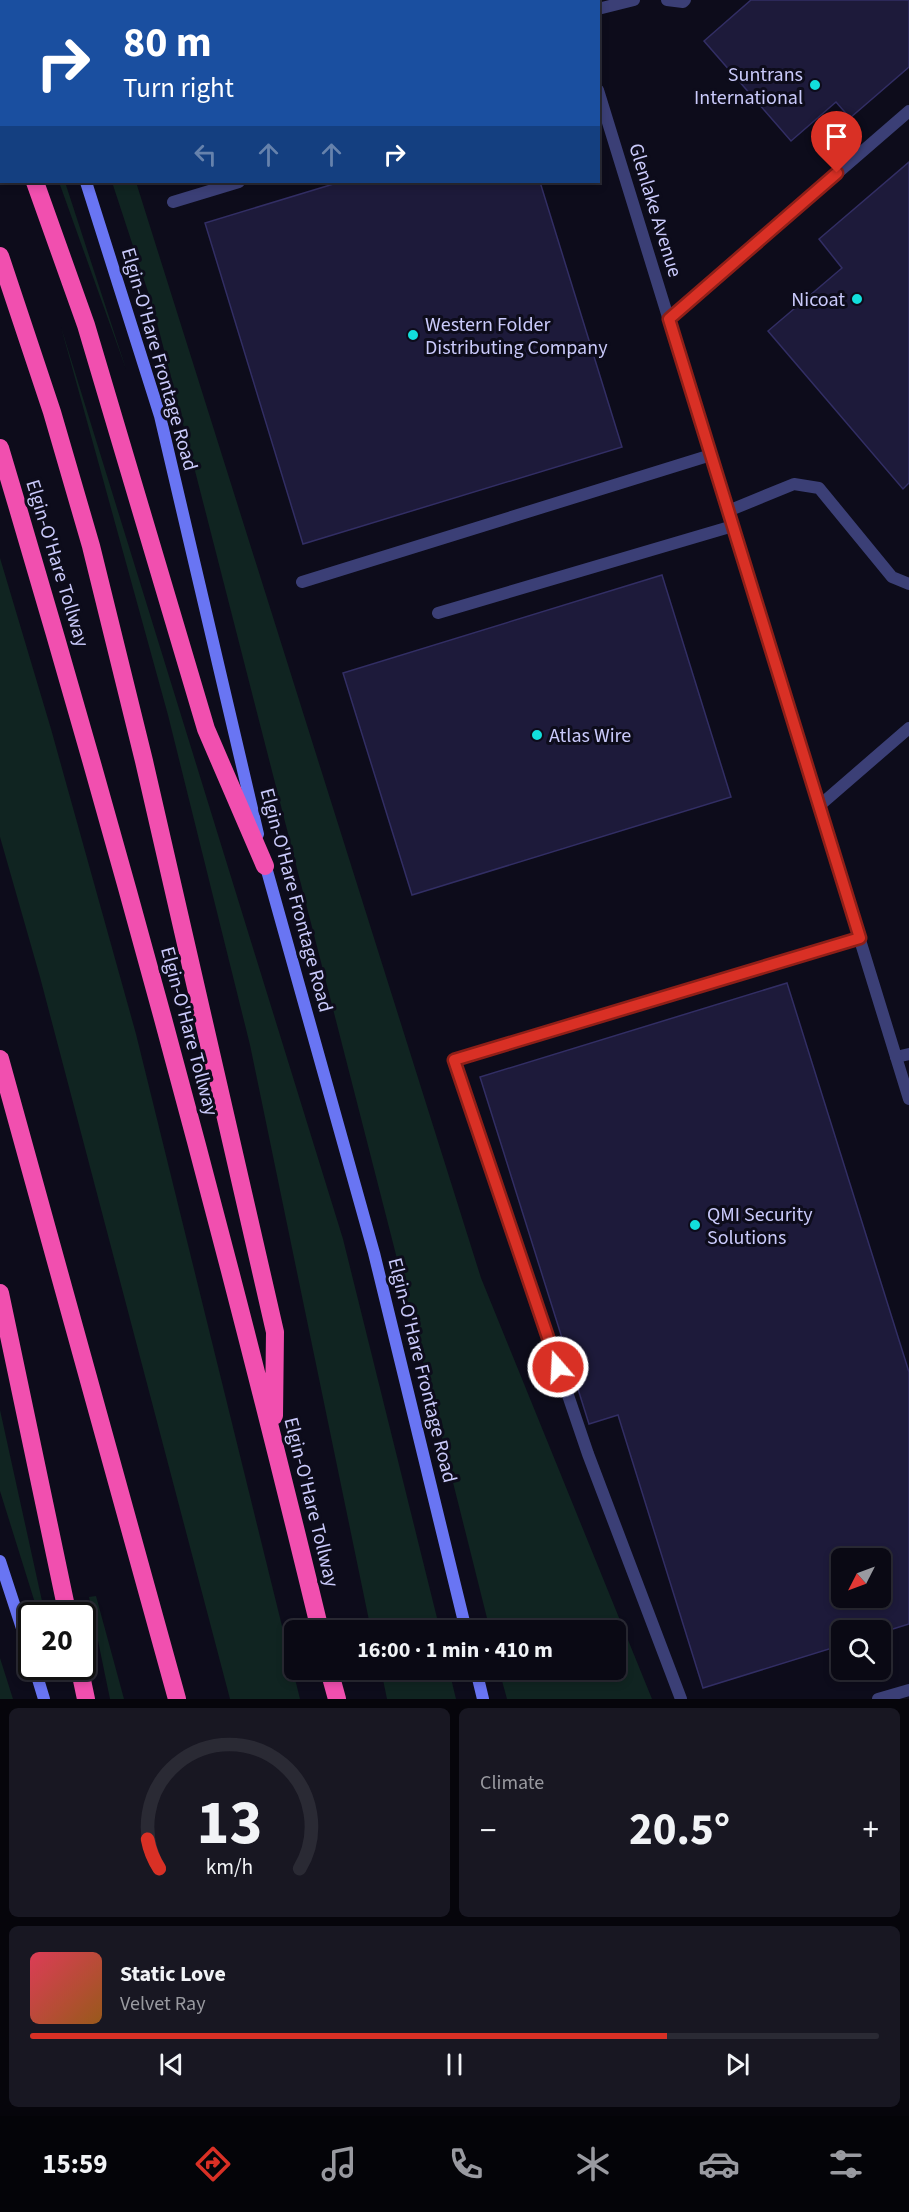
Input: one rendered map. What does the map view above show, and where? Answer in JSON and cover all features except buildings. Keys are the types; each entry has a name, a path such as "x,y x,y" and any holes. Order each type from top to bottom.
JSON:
{"highway":[{"path":"35,183 86,325 206,729 265,866"},
{"path":"0,256 52,412 91,546 144,761 275,1332 274,1442"},
{"name":"Elgin-O'Hare Tollway","path":"0,448 67,673 159,1000 274,1442 318,1620"},
{"path":"0,1059 177,1699"},
{"path":"0,1293 65,1602"},
{"path":"82,1680 87,1699"},
{"path":"332,1680 337,1699"}],"main road":[{"name":"Elgin-O'Hare Frontage Road","path":"86,183 160,416 265,866 374,1253 464,1620"},
{"path":"0,1561 18,1616"},
{"path":"38,1680 44,1699"},
{"path":"478,1680 483,1699"}],"street":[{"path":"600,8 634,0"},
{"path":"667,0 683,2 685,0"},
{"name":"Glenlake Avenue","path":"600,96 909,1099"},
{"path":"669,319 909,111"},
{"path":"173,202 236,183"},
{"path":"302,582 711,455"},
{"path":"728,511 794,484 819,488 892,578 909,584"},
{"path":"438,613 733,526"},
{"path":"819,806 909,728"},
{"path":"681,1699 588,1454 454,1060 860,938"},
{"path":"896,1057 909,1054"},
{"path":"878,1699 909,1690"}],"green space":[{"path":"59,183 65,183 126,369"},
{"path":"112,183 136,183 481,1278 620,1620 487,1620 153,307"},
{"path":"61,327 343,1239 438,1620 369,1620 250,1045 168,715"},
{"path":"0,558 51,729 136,1034 284,1634 284,1680 295,1680 300,1699 230,1699 40,977 0,837"},
{"path":"0,1410 42,1601 35,1602 0,1491"},
{"path":"96,1596 124,1699 110,1699 96,1631 96,1602 90,1602 89,1597"},
{"path":"626,1635 652,1699 507,1699 502,1680 626,1680"},
{"path":"0,1658 13,1699 0,1699"},
{"path":"383,1680 451,1680 456,1699 387,1699"}],"place":[{"name":"Suntrans International","path":"815,85"},
{"name":"Nicoat","path":"857,299"},
{"name":"Western Folder Distributing Company","path":"413,335"},
{"name":"Atlas Wire","path":"537,735"},
{"name":"QMI Security Solutions","path":"695,1225"}],"route":[{"path":"558,1367 454,1060 860,938 669,319 837,173"}]}
